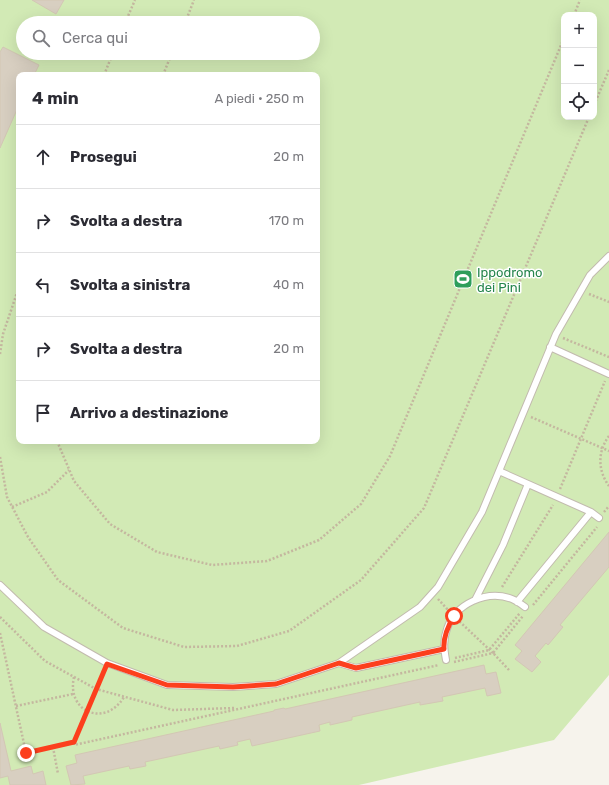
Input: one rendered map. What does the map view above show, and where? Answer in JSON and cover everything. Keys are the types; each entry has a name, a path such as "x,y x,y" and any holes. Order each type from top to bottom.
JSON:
{"lane":[{"path":"0,585 44,627 107,664 167,685 233,687 276,684 339,663 420,607 438,587 482,512 556,335 590,275 609,256"},
{"path":"550,347 609,374"},
{"path":"499,471 591,512 599,522"},
{"path":"475,600 503,545 528,484"},
{"path":"517,602 591,512"},
{"path":"446,662 444,644 447,629 454,616 466,604 480,598 496,596 512,599 526,607"},
{"path":"339,663 356,668 444,649"}],"path":[{"path":"128,16 135,0"},
{"path":"188,16 194,0"},
{"path":"575,12 580,0"},
{"path":"58,444 74,481 110,524 157,552 212,566 267,561 319,540 361,504 390,456 561,45"},
{"path":"105,72 110,60"},
{"path":"164,72 169,60"},
{"path":"597,98 609,70"},
{"path":"0,457 8,497 12,507 28,537 58,580 123,628 184,647 237,646 290,631 361,580 424,508 588,120"},
{"path":"581,290 609,302"},
{"path":"0,354 3,334 16,296"},
{"path":"556,335 609,357"},
{"path":"523,413 609,452"},
{"path":"609,436 602,449 600,467 604,479 609,486"},
{"path":"12,507 47,492 69,470"},
{"path":"446,662 493,653 599,522"},
{"path":"432,594 509,670"},
{"path":"446,662 489,650 526,607"},
{"path":"0,618 45,661 96,689 173,710 242,708"},
{"path":"0,634 26,753 74,742"},
{"path":"74,742 107,664"},
{"path":"74,742 74,745 439,665"},
{"path":"74,677 72,685 73,694 76,701 87,711 97,714 106,713 113,710 120,704 124,697"},
{"path":"16,706 73,694"},
{"path":"52,747 58,774"}],"green space":[{"name":"Ippodromo dei Pini","path":"0,0 609,0 609,675 554,740 359,785 0,785"}],"building":[{"path":"32,0 64,0 56,14"},
{"path":"3,47 16,54 16,60 29,60 39,65 36,72 16,72 16,112 0,148 0,52"},
{"path":"609,532 609,567 560,625 563,627 548,645 546,643 535,656 541,662 532,672 515,659 522,651 515,645"},
{"path":"484,665 486,674 496,672 501,693 487,696 485,688 442,697 443,701 420,705 420,702 352,717 352,720 330,725 330,722 319,725 320,731 252,746 250,739 237,742 238,745 220,749 219,746 145,762 146,766 130,769 129,766 83,776 85,784 71,785 66,766 77,763 75,755"},
{"path":"0,723 11,771 31,766 33,774 43,771 46,785 10,785 8,776 0,778"}],"place":[{"name":"Ippodromo dei Pini","path":"463,279"}],"route":[{"path":"26,753 74,742 107,664 167,685 233,687 276,684 339,663 356,668 444,649 447,629 454,616"}]}
